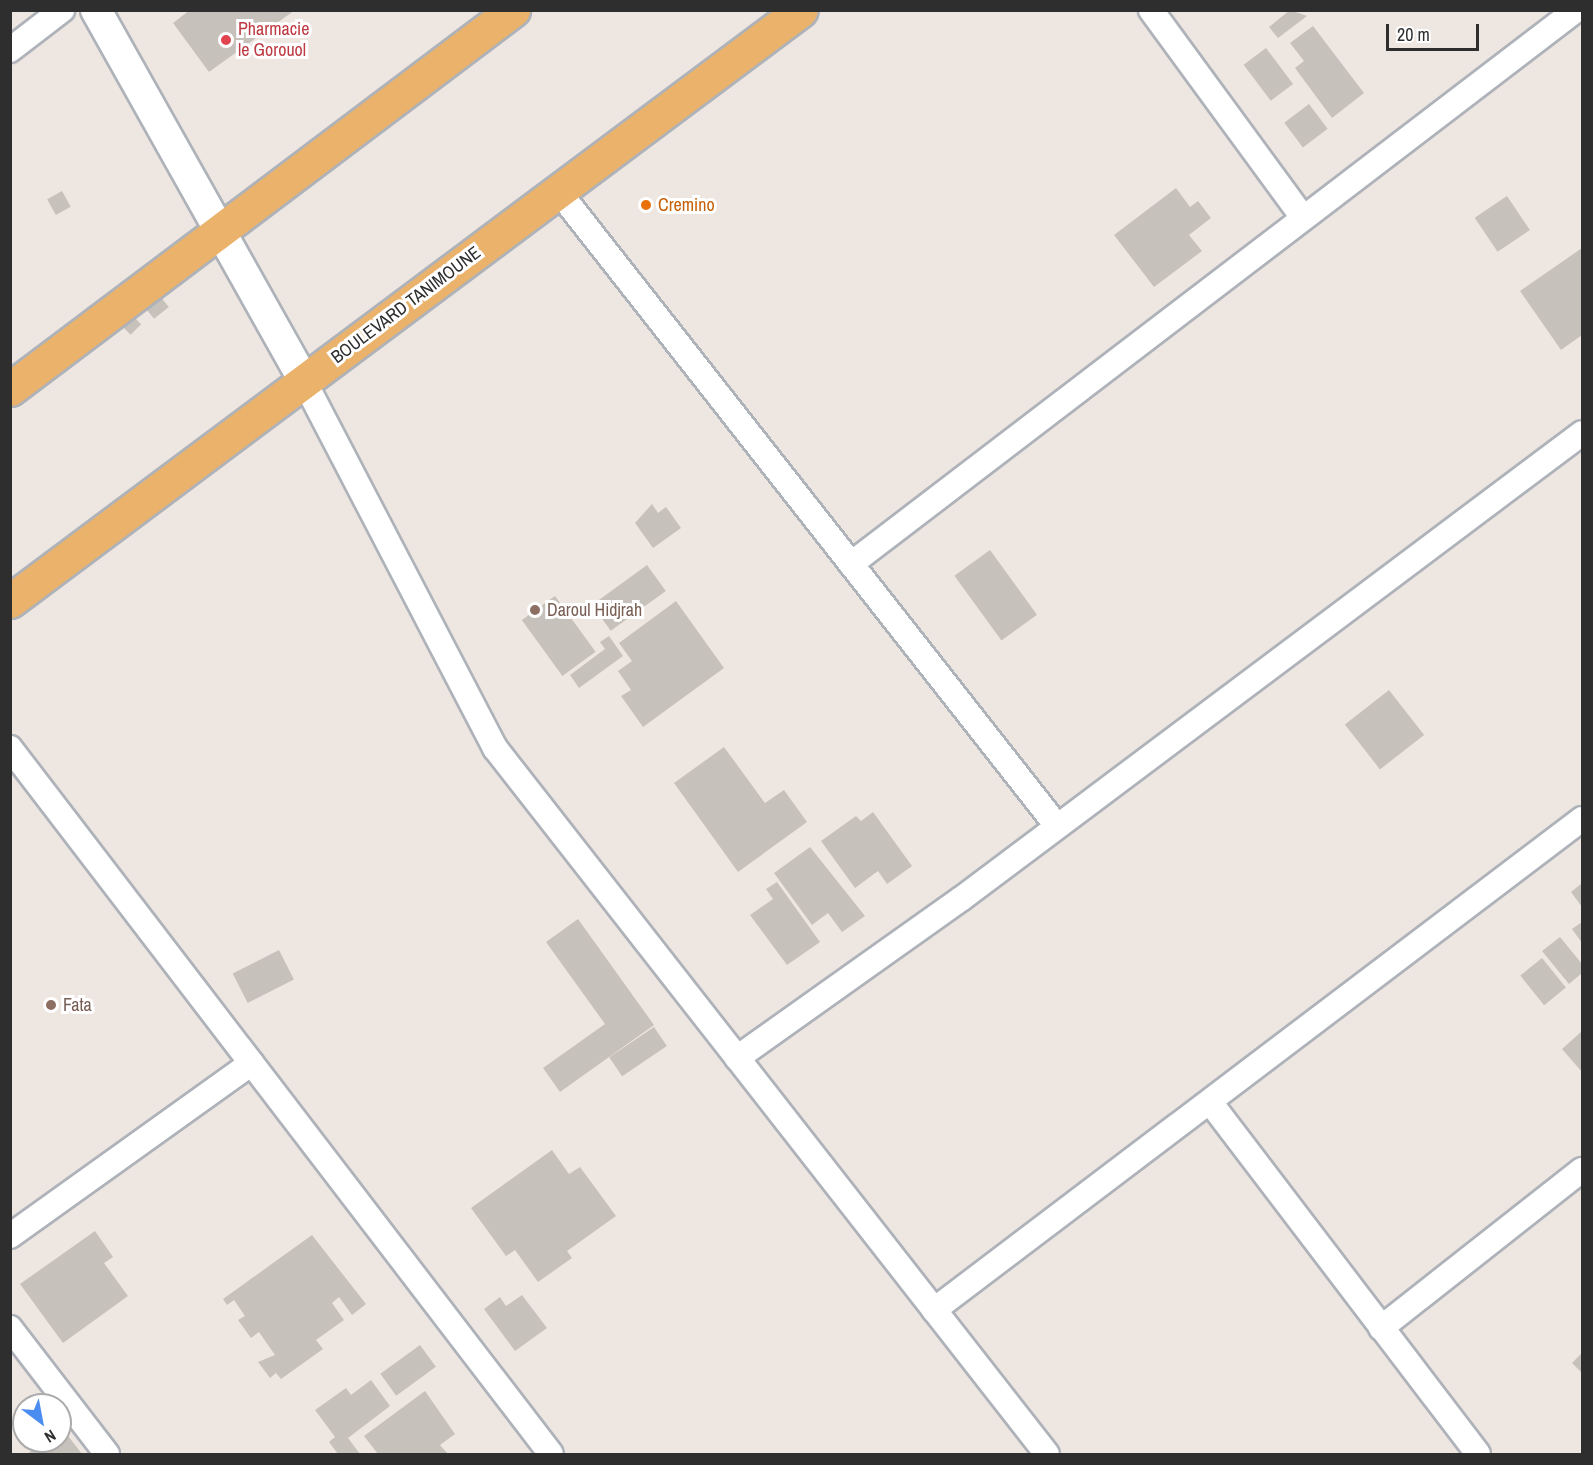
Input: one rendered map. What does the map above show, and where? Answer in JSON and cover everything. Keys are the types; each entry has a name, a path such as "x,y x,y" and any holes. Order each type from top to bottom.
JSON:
{"main road":[{"path":"10,389 513,10"},
{"name":"BOULEVARD TANIMOUNE","path":"10,601 801,10"}],"street":[{"path":"10,50 62,10"},
{"path":"96,10 304,381 495,748 1047,1455"},
{"path":"1150,10 1302,216"},
{"path":"851,564 1302,216 1576,10"},
{"path":"559,192 1057,826"},
{"path":"737,1058 1057,826 1582,433"},
{"path":"10,748 551,1455"},
{"path":"934,1310 1582,819"},
{"path":"10,1236 252,1063"},
{"path":"1210,1102 1478,1455"},
{"path":"1381,1328 1582,1170"},
{"path":"10,1328 107,1455"}],"building":[{"path":"190,10 295,10 209,72 173,23"},
{"path":"1290,10 1307,16 1278,38 1269,27"},
{"path":"1313,26 1364,93 1332,118 1295,68 1304,61 1290,43"},
{"path":"1266,48 1293,84 1271,101 1244,65"},
{"path":"1309,104 1328,129 1303,147 1284,123"},
{"path":"1176,188 1190,207 1198,201 1211,218 1189,235 1202,251 1154,287 1114,235"},
{"path":"62,191 71,207 56,215 47,199"},
{"path":"1507,196 1530,230 1498,252 1475,218"},
{"path":"1582,248 1582,335 1561,350 1520,291"},
{"path":"160,296 169,307 154,319 145,308"},
{"path":"132,315 141,324 131,335 121,326"},
{"path":"652,504 658,513 666,507 681,528 653,548 635,523"},
{"path":"990,550 1037,615 1001,641 954,576"},
{"path":"647,565 666,591 611,631 592,605"},
{"path":"555,596 596,652 562,676 522,620"},
{"path":"676,601 724,668 643,727 621,696 631,690 618,671 632,661 619,643"},
{"path":"609,636 623,656 579,688 570,675 605,649 600,642"},
{"path":"1389,690 1424,735 1380,769 1345,724"},
{"path":"724,747 765,803 784,790 807,822 738,872 674,783"},
{"path":"873,812 912,866 887,884 878,871 855,888 821,841 856,816 861,821"},
{"path":"810,847 865,916 842,932 828,913 812,925 774,873"},
{"path":"777,882 820,942 787,965 750,915 773,899 766,889"},
{"path":"1582,883 1582,907 1571,892"},
{"path":"578,919 654,1025 560,1092 543,1068 605,1024 546,942"},
{"path":"1582,922 1582,943 1572,929"},
{"path":"1560,937 1582,964 1582,973 1569,984 1542,951"},
{"path":"279,950 294,979 248,1003 233,974"},
{"path":"1542,958 1566,988 1544,1005 1520,976"},
{"path":"654,1027 667,1046 622,1076 609,1057"},
{"path":"1582,1031 1582,1072 1562,1049"},
{"path":"552,1150 569,1174 580,1167 616,1216 567,1251 572,1258 538,1282 515,1250 506,1256 471,1208"},
{"path":"95,1231 113,1257 104,1263 128,1296 63,1343 20,1284"},
{"path":"312,1235 366,1304 352,1315 339,1297 332,1303 344,1320 316,1340 323,1349 281,1379 276,1373 270,1378 258,1362 275,1355 259,1332 251,1338 238,1320 245,1316 234,1300 227,1305 223,1299"},
{"path":"522,1295 547,1328 515,1351 484,1309 500,1297 506,1306"},
{"path":"420,1345 436,1367 396,1396 380,1374"},
{"path":"1582,1353 1582,1373 1572,1363"},
{"path":"371,1380 390,1406 348,1438 360,1454 338,1454 329,1442 335,1437 315,1410 346,1388 351,1395"},
{"path":"425,1391 455,1434 440,1445 448,1454 378,1454 364,1436"},
{"path":"72,1441 82,1454 27,1454 72,1453"}],"place":[{"name":"Pharmacie le Gorouol","path":"226,40"},
{"name":"Cremino","path":"646,205"},
{"name":"Daroul Hidjrah","path":"535,610"},
{"name":"Fata","path":"51,1005"}]}
